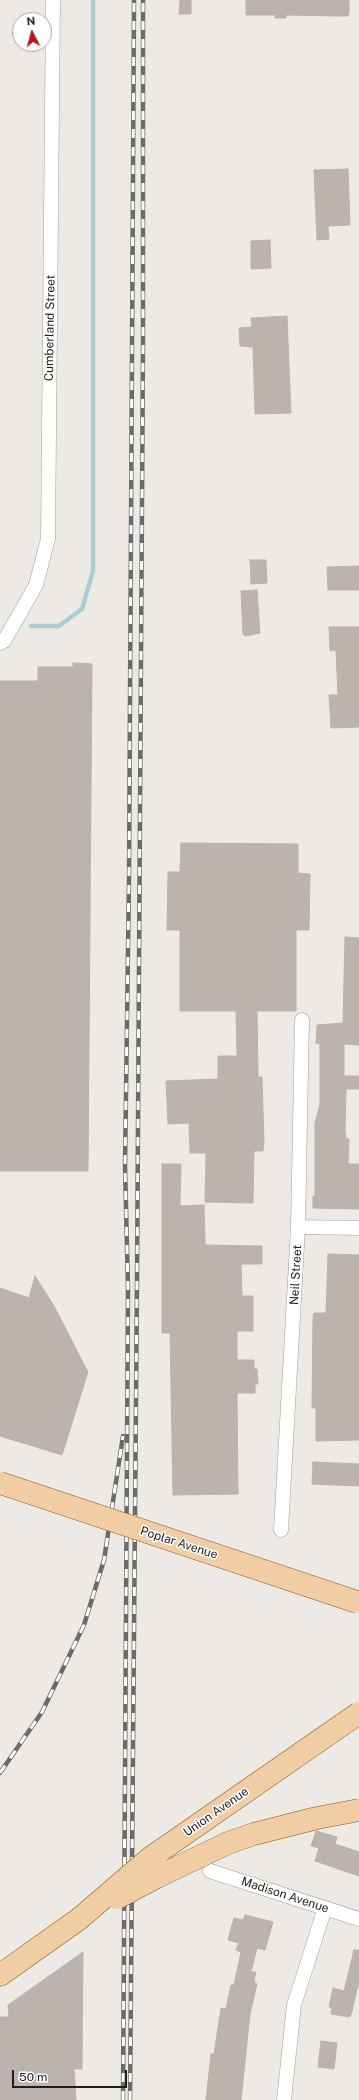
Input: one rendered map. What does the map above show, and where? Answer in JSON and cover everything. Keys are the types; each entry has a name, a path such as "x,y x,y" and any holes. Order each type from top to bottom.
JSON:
{"main road":[{"name":"Poplar Avenue","path":"0,1483 359,1603"},
{"name":"Union Avenue","path":"0,1975 79,1919 150,1858 359,1712"},
{"name":"Union Avenue","path":"79,1919 157,1876 228,1844 275,1828 359,1810"}],"street":[{"name":"Cumberland Street","path":"0,643 4,641 36,585 48,539 53,0"},
{"name":"Neil Street","path":"281,1530 298,1227 302,1020"},
{"path":"298,1227 359,1228"},
{"name":"Madison Avenue","path":"210,1871 359,1919"},
{"path":"284,2100 294,2005 326,1908"}],"building":[{"path":"180,0 191,0 191,14 179,14"},
{"path":"246,0 349,0 349,12 348,16 286,15 286,18 275,18 275,15 246,15"},
{"path":"348,169 350,225 328,226 329,239 317,240 314,170"},
{"path":"270,240 271,268 251,269 251,241"},
{"path":"287,316 291,413 255,414 253,347 240,346 239,328 252,327 251,318"},
{"path":"250,560 266,560 267,583 251,584"},
{"path":"359,566 359,590 328,590 327,567"},
{"path":"257,590 260,633 245,636 243,634 241,591"},
{"path":"329,627 359,627 359,727 331,728 329,695 338,695 336,650 330,651"},
{"path":"73,663 92,664 88,1171 0,1171 0,681 38,681 38,667 73,667"},
{"path":"181,843 298,844 298,873 310,874 309,930 296,930 296,1011 257,1011 258,1077 262,1077 264,1143 263,1151 254,1151 253,1203 205,1202 206,1153 190,1153 189,1123 168,1124 166,1081 218,1079 218,1056 237,1056 236,1011 180,1011 180,930 167,930 168,872 180,872"},
{"path":"345,937 359,938 359,1045 344,1044 344,1076 359,1076 359,1089 346,1089 345,1130 346,1139 349,1139 348,1164 359,1164 359,1209 313,1208 313,1196 315,1196 315,1123 320,1104 320,1044 316,1043 317,1025 343,1023"},
{"path":"162,1164 181,1164 180,1206 204,1205 205,1245 262,1246 262,1264 241,1264 242,1296 253,1296 253,1331 237,1331 237,1360 254,1360 254,1369 257,1369 258,1384 255,1384 255,1393 237,1393 238,1494 173,1495 170,1333 162,1333"},
{"path":"328,1254 359,1255 359,1440 316,1441 316,1408 312,1408 313,1317 314,1313 326,1313"},
{"path":"35,1276 54,1306 88,1372 62,1455 0,1436 0,1288 29,1298"},
{"path":"313,1462 359,1464 359,1486 312,1484"},
{"path":"316,1831 337,1837 335,1844 359,1852 359,1876 315,1861 319,1848 311,1846"},
{"path":"245,1915 273,1922 265,1950 257,1948 251,1972 256,1972 254,1980 257,1984 250,2014 241,2100 206,2100 211,2054 214,2054 221,2008 226,2009 231,1985 234,1985 241,1952 236,1950 239,1943 228,1940 234,1918 243,1920"},
{"path":"354,1950 359,1950 359,1981 351,2015 349,2017 331,2014 332,2008 329,2007 333,1988 344,1991"},
{"path":"83,1952 82,2069 74,2069 76,2100 0,2100 0,2017 9,2017 8,2005"},
{"path":"321,2041 337,2043 334,2069 318,2067"}],"waterway":[{"path":"31,626 59,626 82,609 93,571 93,0"}],"railway":[{"path":"123,2100 128,1288 125,1166 129,878 134,0"},
{"path":"130,2100 143,344 143,0"},
{"path":"0,1773 42,1712 84,1625 104,1560 123,1436"}]}
